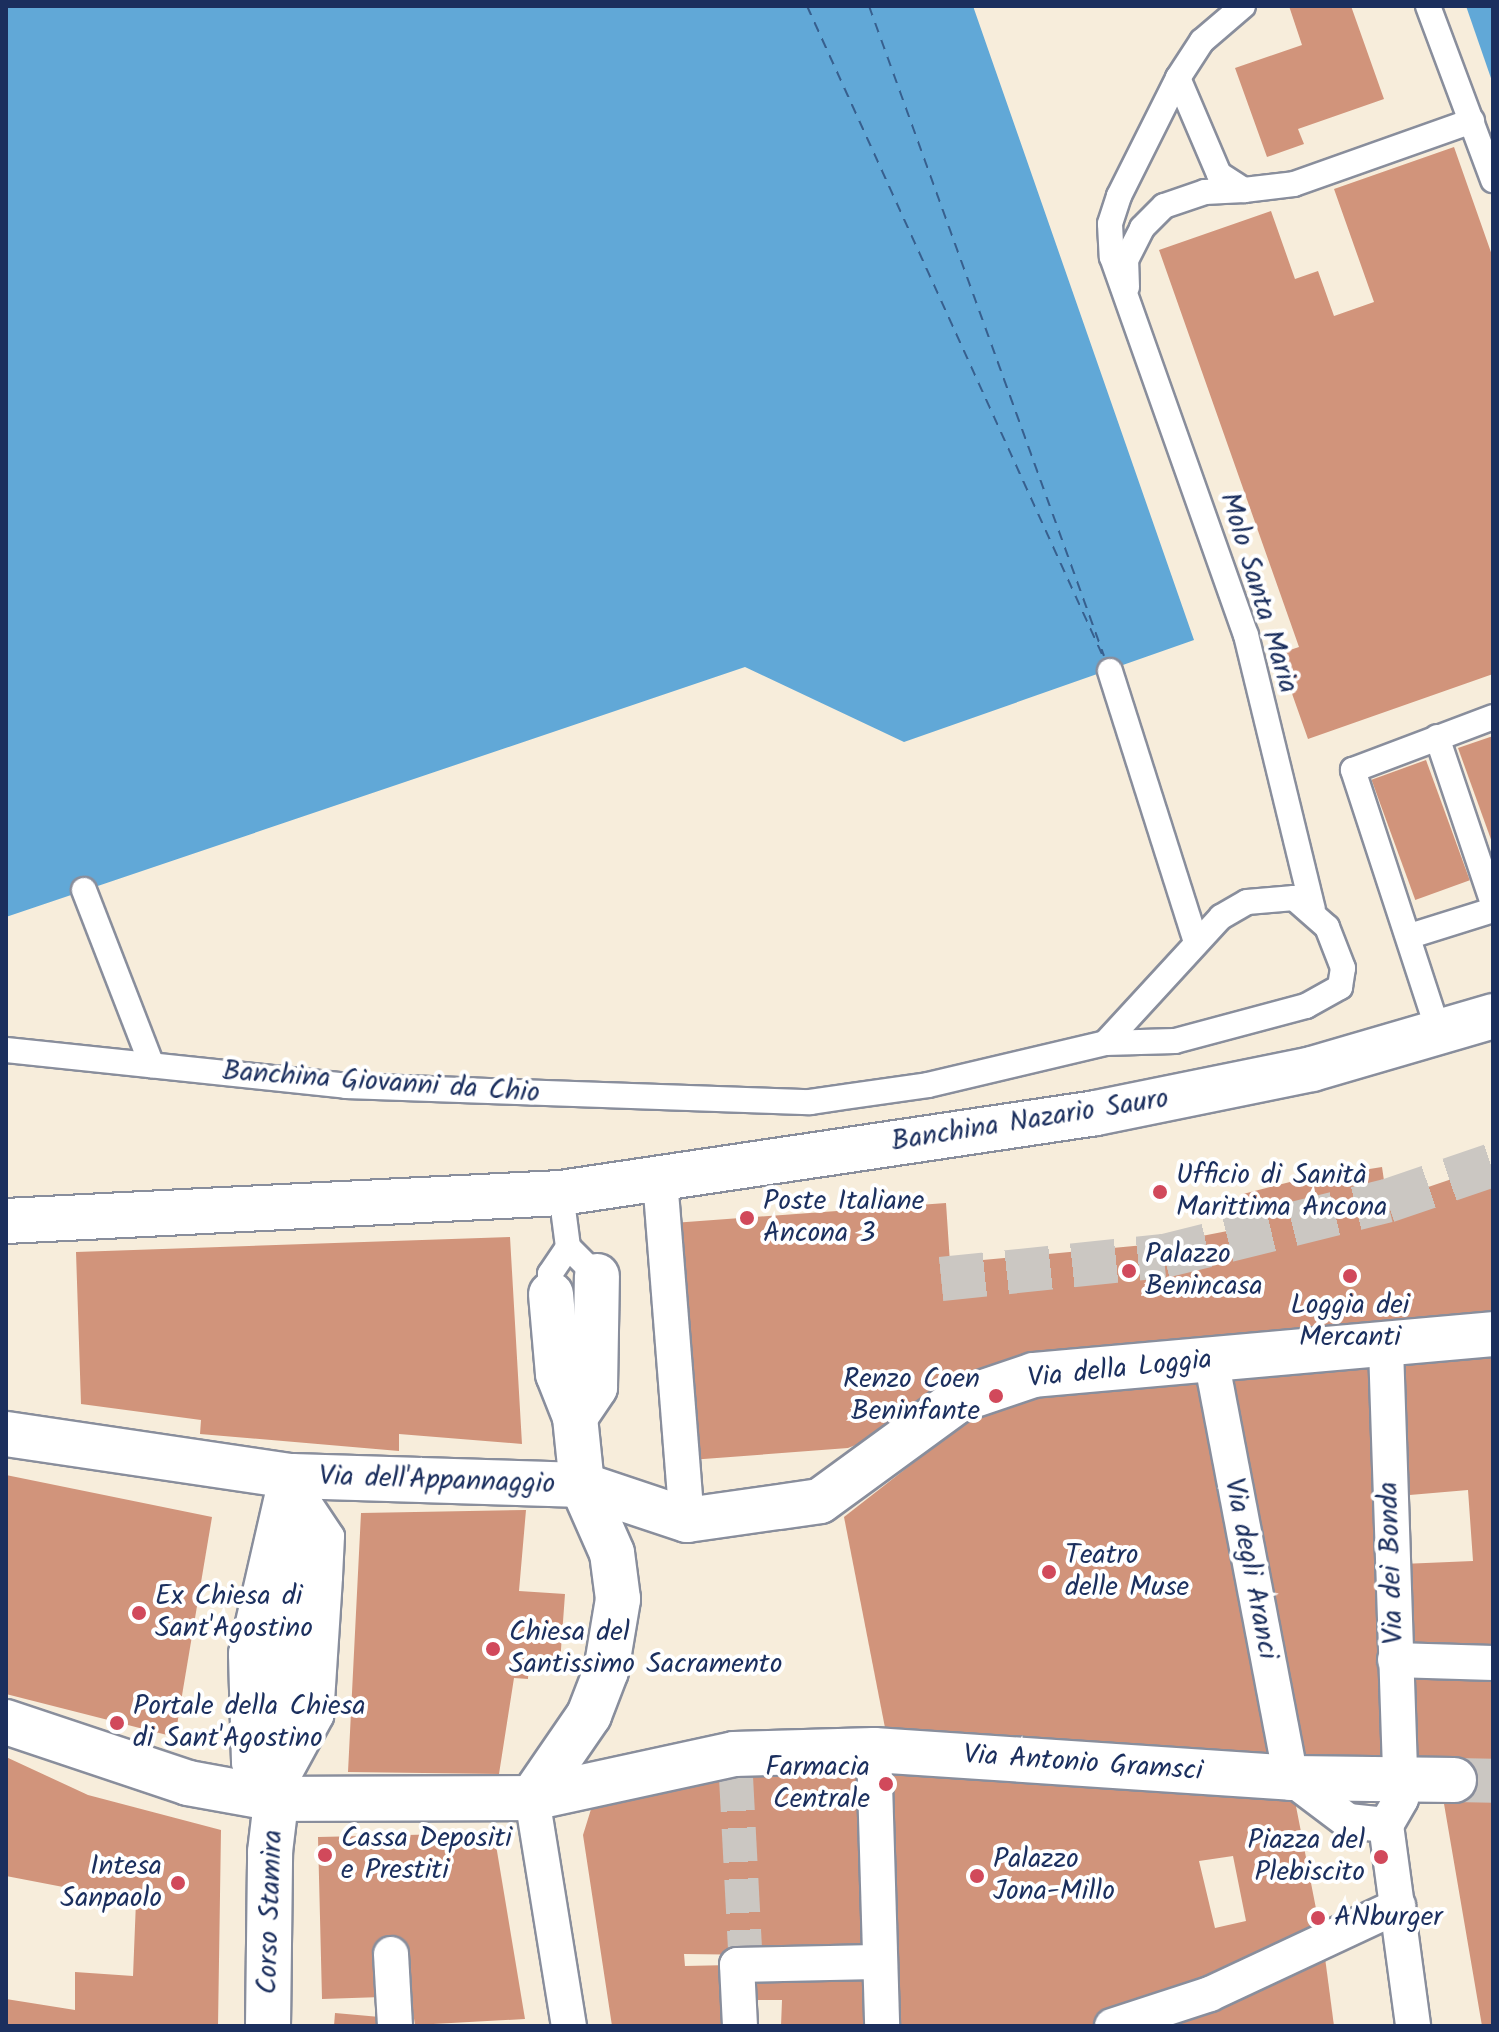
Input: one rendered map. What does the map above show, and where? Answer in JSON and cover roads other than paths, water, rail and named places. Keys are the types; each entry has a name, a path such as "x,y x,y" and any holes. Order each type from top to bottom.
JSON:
{"street":[{"name":"Banchina Nazario Sauro","path":"561,1193 1096,1113 1312,1069 1493,1016"},
{"path":"660,1179 687,1520"},
{"path":"6,1221 561,1193"},
{"path":"575,1417 595,1387 582,1261"},
{"path":"551,1294 558,1374 575,1417 582,1485 612,1553 618,1599 606,1671 589,1715 532,1798 569,2026"},
{"name":"Via della Loggia","path":"687,1520 820,1501 957,1401 1034,1375 1211,1359 1386,1348 1493,1334"},
{"name":"Via dei Bonda","path":"1386,1348 1401,1778"},
{"name":"Via degli Aranci","path":"1211,1359 1291,1778"},
{"name":"Via dell'Appannaggio","path":"6,1434 292,1476 582,1485 687,1520"},
{"name":"Corso Stamira","path":"268,2026 276,1799 306,1551 292,1476"},
{"path":"1395,1660 1493,1663"},
{"name":"Via Antonio Gramsci","path":"6,1722 188,1783 276,1799 532,1798 735,1766 874,1750 1291,1778"},
{"path":"874,1750 876,1962 882,2026"},
{"path":"1291,1778 1454,1780"},
{"path":"1291,1778 1348,1821 1386,1825"},
{"path":"1401,1778 1401,1799 1386,1825 1413,2026"},
{"path":"1112,2026 1210,1994 1398,1906"},
{"path":"391,1954 395,2026"},
{"path":"740,2026 737,1965 745,1958 876,1962"}],"lane":[{"name":"Molo Santa Maria","path":"1243,6 1202,41 1178,78 1110,224 1128,301 1246,635 1313,909"},
{"path":"1428,6 1493,180"},
{"path":"1178,78 1219,174 1244,190"},
{"name":"Molo Santa Maria","path":"1128,301 1126,260 1164,206 1205,192 1294,184 1472,121"},
{"path":"1110,671 1196,942"},
{"path":"1439,1033 1410,936 1353,770 1493,717"},
{"path":"1437,737 1493,903"},
{"path":"84,890 152,1065"},
{"path":"1105,1043 1221,917 1268,894 1313,909"},
{"name":"Banchina Nazario Sauro","path":"756,1103 928,1085 1105,1043 1175,1041 1331,996 1343,968 1313,909"},
{"path":"1410,936 1493,910"},
{"name":"Banchina Giovanni da Chio","path":"6,1050 346,1086 756,1103"},
{"path":"551,1294 550,1274 582,1261 561,1193"}],"water":[{"path":"6,6 973,6 1194,640 904,742 745,667 6,917"},
{"path":"1466,6 1493,6 1493,84"}],"tunnel":[{"path":"941,1279 1164,1256 1387,1201 1493,1165"},
{"path":"736,1777 745,1951"},
{"path":"1454,1780 1493,1781"}],"place":[{"name":"Ufficio di Sanità Marittima Ancona","path":"1160,1192"},
{"name":"Poste Italiane Ancona 3","path":"747,1218"},
{"name":"Palazzo Benincasa","path":"1129,1271"},
{"name":"Loggia dei Mercanti","path":"1350,1276"},
{"name":"Renzo Coen Beninfante","path":"996,1396"},
{"name":"Teatro delle Muse","path":"1049,1572"},
{"name":"Ex Chiesa di Sant'Agostino","path":"139,1613"},
{"name":"Chiesa del Santissimo Sacramento","path":"493,1649"},
{"name":"Portale della Chiesa di Sant'Agostino","path":"117,1723"},
{"name":"Farmacia Centrale","path":"886,1784"},
{"name":"Cassa Depositi e Prestiti","path":"325,1855"},
{"name":"Piazza del Plebiscito","path":"1381,1857"},
{"name":"Palazzo Jona-Millo","path":"977,1876"},
{"name":"Intesa Sanpaolo","path":"178,1883"},
{"name":"ANburger","path":"1318,1918"}]}
